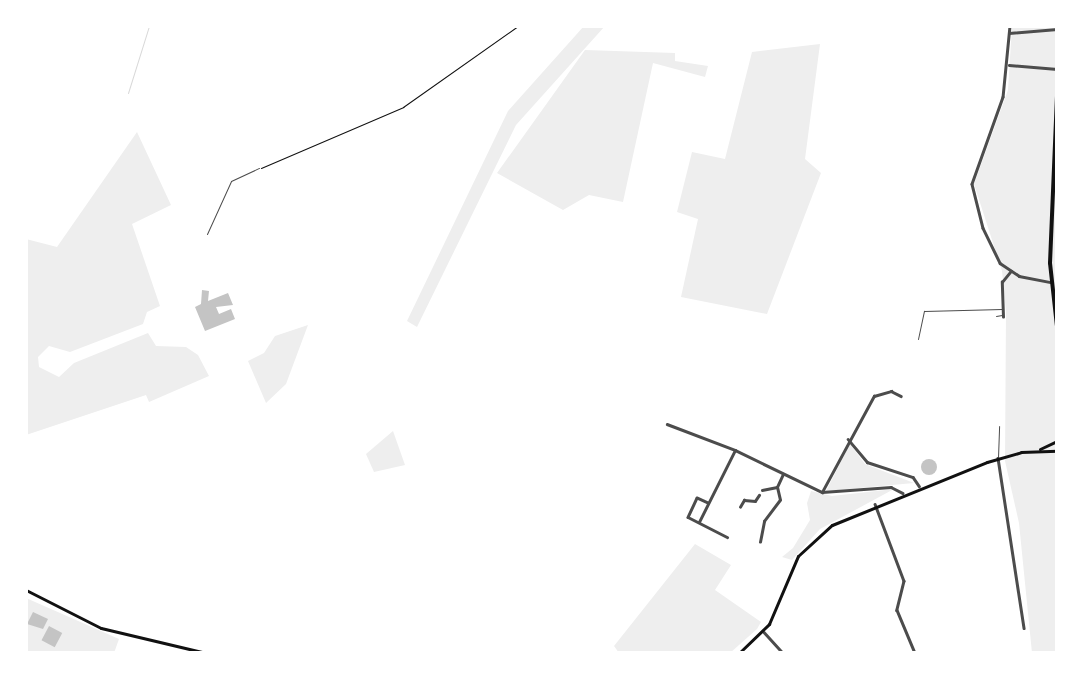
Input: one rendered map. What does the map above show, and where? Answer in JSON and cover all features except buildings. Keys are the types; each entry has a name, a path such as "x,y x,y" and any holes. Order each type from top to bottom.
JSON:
{"main road":[{"path":"1057,96 1051,282 1057,326"},
{"path":"739,653 764,632 804,548 832,525 875,504 919,486 998,458 1040,449 1057,441"},
{"path":"1040,449 1057,451"},
{"path":"26,590 101,628 206,653"}],"street":[{"path":"1010,26 1004,97 972,184 993,251 1011,271 1038,283 1051,282"},
{"path":"1009,33 1057,29"},
{"path":"1008,65 1057,69"},
{"path":"1003,316 1002,282 1011,271"},
{"path":"822,492 848,439 874,396 891,391 901,396"},
{"path":"667,424 735,450 822,492 891,487 903,493"},
{"path":"848,439 867,462 913,477 919,486"},
{"path":"698,522 735,450"},
{"path":"998,458 1024,628"},
{"path":"760,542 764,522 780,500 777,487 783,474"},
{"path":"762,490 777,487"},
{"path":"740,507 744,500 754,501 759,495"},
{"path":"708,503 697,498 688,517 727,537"},
{"path":"875,504 904,581 896,606 916,653"},
{"path":"764,632 783,653"}],"lane":[{"path":"207,234 230,183 259,168"},
{"path":"918,339 924,311 1003,309"},
{"path":"996,316 1003,316"},
{"path":"998,458 999,426"}],"path":[{"path":"259,168 403,107 518,26"}],"shaded area":[{"path":"584,26 605,26 516,125 417,327 407,321 508,111"},
{"path":"1012,26 1057,26 1057,653 1032,653 1019,523 1005,461 1006,312 1002,271 974,184 1008,90"},
{"path":"820,44 805,159 821,173 767,314 681,297 698,219 677,212 692,152 725,159 752,52"},
{"path":"585,50 675,53 675,61 708,66 705,77 653,63 623,202 589,195 563,210 497,173"},
{"path":"137,132 171,205 132,224 160,306 147,312 143,324 70,352 49,346 38,357 39,367 59,377 74,363 148,333 156,346 186,347 198,355 209,376 149,402 146,395 26,435 26,239 57,247"},
{"path":"308,325 286,384 266,403 248,361 264,353 275,336"},
{"path":"393,431 405,465 374,472 366,454"},
{"path":"850,444 865,464 914,483 826,491"},
{"path":"894,489 820,529 792,560 782,557 793,548 810,520 807,503 811,491 832,496"},
{"path":"695,544 731,565 715,590 761,622 757,629 730,653 619,653 614,646"},
{"path":"26,598 119,639 114,653 26,653"}],"waterway":[{"path":"128,93 149,26"}]}
